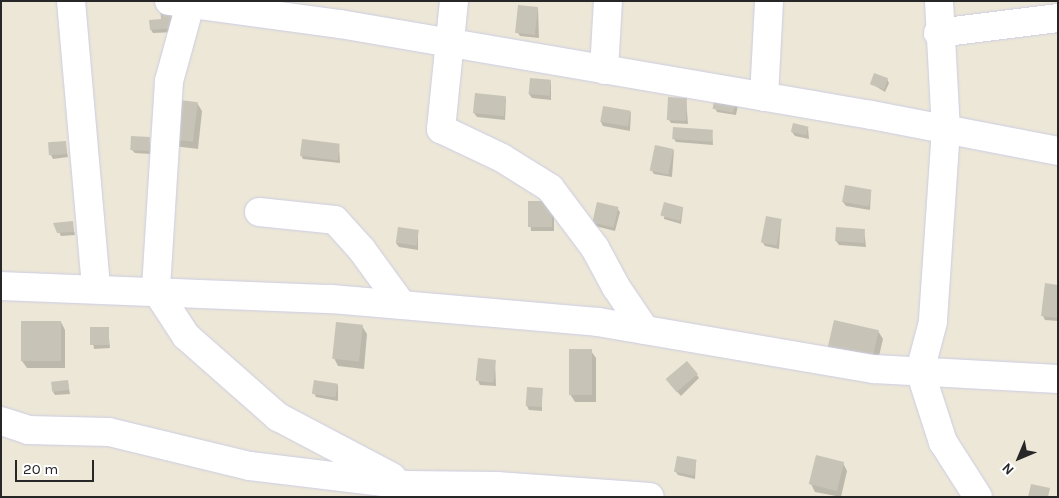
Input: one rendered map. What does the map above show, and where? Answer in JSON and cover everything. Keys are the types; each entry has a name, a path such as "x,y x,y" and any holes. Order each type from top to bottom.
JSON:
{"street":[{"path":"72,1 96,287"},
{"path":"454,1 441,129 502,158 550,188 595,248 616,287 645,330"},
{"path":"604,70 608,1"},
{"path":"764,97 769,1"},
{"path":"939,1 938,33 946,130 933,322 920,372 943,442 978,497"},
{"path":"178,2 451,43 764,97 1058,151"},
{"path":"178,2 188,12 169,81 156,290 186,336 278,417 415,491"},
{"path":"938,33 1058,18"},
{"path":"259,212 335,220 362,250 402,305"},
{"path":"1,286 156,290 402,305 598,322 874,369 1058,379"},
{"path":"1,421 28,430 109,432 250,466 415,491 497,486 650,497"}],"building":[{"path":"518,5 538,7 535,35 515,33"},
{"path":"160,7 173,15 174,28 150,30 149,20 161,19"},
{"path":"874,73 888,78 884,89 870,84"},
{"path":"530,78 551,80 550,96 529,94"},
{"path":"475,93 506,96 504,116 473,113"},
{"path":"715,96 736,100 733,113 713,109"},
{"path":"668,97 687,98 686,121 667,120"},
{"path":"172,99 198,102 193,142 167,139"},
{"path":"603,106 631,111 628,127 600,122"},
{"path":"793,123 809,127 806,136 791,132"},
{"path":"673,127 713,130 712,142 672,139"},
{"path":"131,136 150,137 149,151 130,150"},
{"path":"302,139 340,144 338,161 300,156"},
{"path":"66,141 67,154 49,155 48,142"},
{"path":"655,145 674,149 668,174 650,170"},
{"path":"845,185 872,190 869,206 842,202"},
{"path":"528,201 552,201 552,227 528,227"},
{"path":"597,202 618,207 614,227 592,222"},
{"path":"664,202 683,207 680,221 660,216"},
{"path":"766,216 782,219 777,246 761,243"},
{"path":"73,221 74,232 57,233 53,223"},
{"path":"398,227 419,230 417,246 396,243"},
{"path":"836,227 865,229 864,243 835,241"},
{"path":"1045,283 1058,285 1058,318 1041,316"},
{"path":"834,320 879,330 871,363 827,352"},
{"path":"21,321 61,321 61,361 21,361"},
{"path":"336,322 363,325 359,362 332,359"},
{"path":"90,327 109,327 109,345 90,345"},
{"path":"569,349 592,349 592,395 569,395"},
{"path":"478,358 496,360 493,383 476,381"},
{"path":"687,361 698,374 676,392 666,379"},
{"path":"68,380 69,390 52,392 51,382"},
{"path":"314,380 338,384 336,398 312,394"},
{"path":"527,387 543,388 542,407 526,406"},
{"path":"816,455 844,462 837,491 809,484"},
{"path":"677,456 697,460 694,476 674,472"},
{"path":"1031,484 1050,488 1048,497 1028,497"}]}
